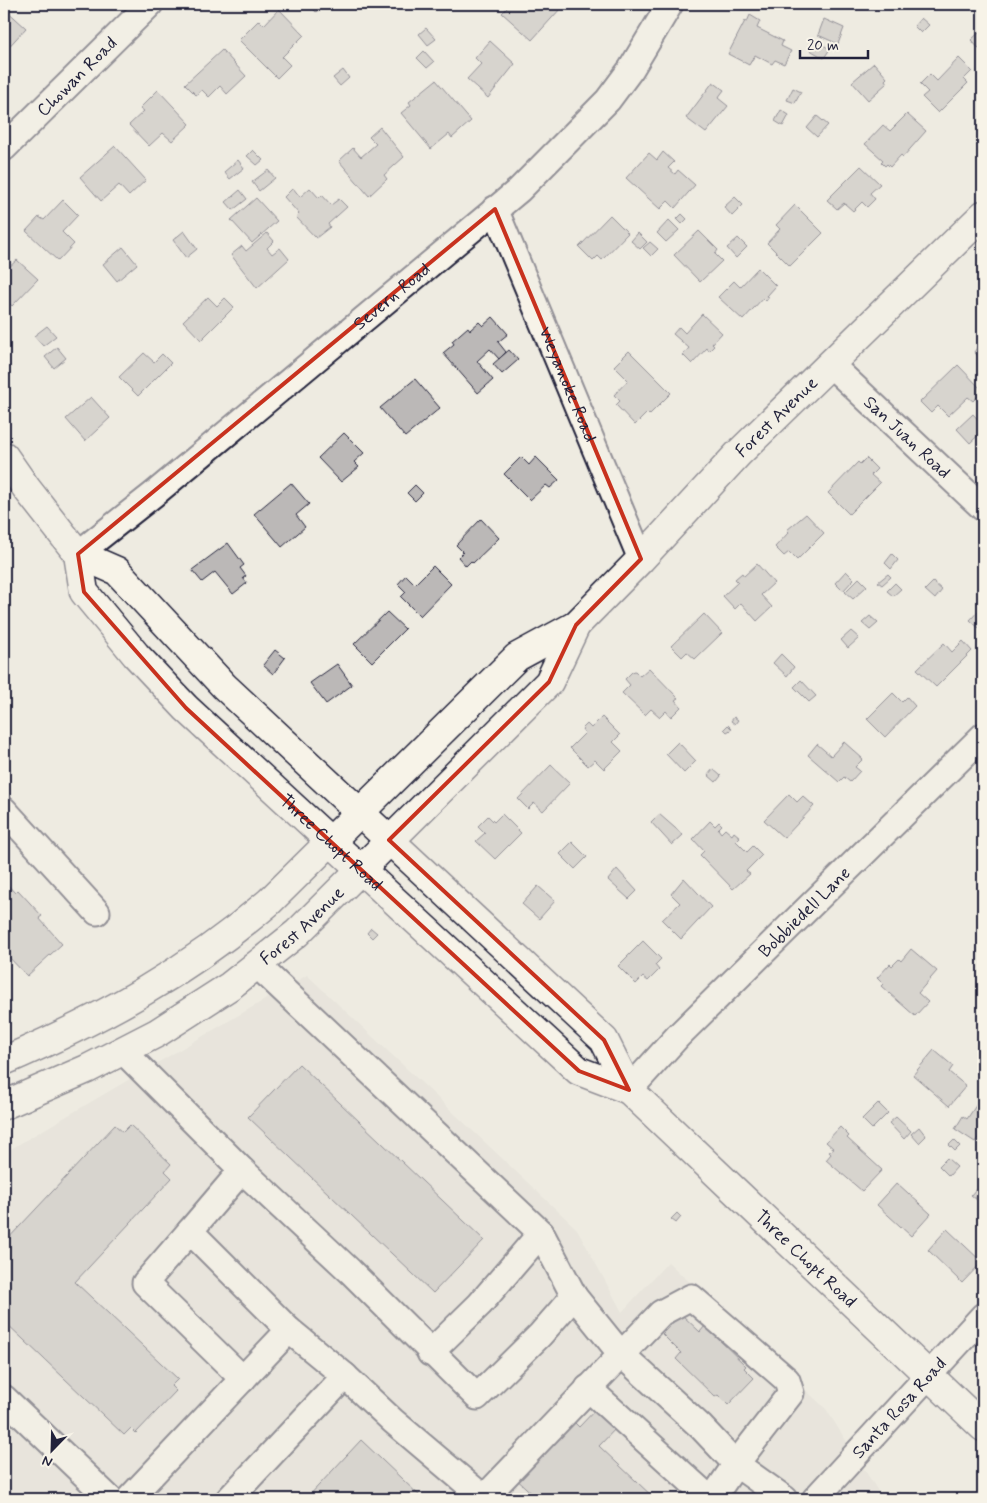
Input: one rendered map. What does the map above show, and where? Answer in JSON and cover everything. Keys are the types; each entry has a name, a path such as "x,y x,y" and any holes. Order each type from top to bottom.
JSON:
{"main road":[{"name":"Forest Avenue","path":"4,1061 110,1013 156,986 238,929 331,843 517,657 576,625 641,560 738,454 983,215"},
{"name":"Three Chopt Road","path":"4,456 26,490 78,554 117,571 224,686 604,1040 629,1090 983,1427"},
{"name":"Three Chopt Road","path":"78,554 84,592 136,655 186,708 359,870 579,1071 629,1090"},
{"name":"Forest Avenue","path":"4,1105 123,1051 196,1009 257,965 297,933 388,840 549,682 576,625"}],"street":[{"name":"Chowan Road","path":"4,148 150,4"},
{"name":"Severn Road","path":"78,554 162,488 520,190 608,100 632,69 670,4"},
{"name":"Weyanoke Road","path":"496,209 641,560"},
{"name":"San Juan Road","path":"831,365 983,508"},
{"name":"Bobbiedell Lane","path":"629,1090 678,1036 983,736"},
{"path":"4,810 97,912"},
{"path":"257,965 540,1233 574,1296 620,1354 700,1427 736,1464 785,1499"},
{"path":"123,1051 242,1170 350,1271 430,1353 477,1397 540,1335 574,1296"},
{"path":"242,1170 145,1283 242,1379"},
{"path":"190,1231 289,1330 344,1376 392,1421 485,1499 588,1388 620,1354 661,1313 691,1297 787,1380 791,1393 711,1499 588,1388"},
{"path":"430,1353 480,1304 540,1233"},
{"name":"Santa Rosa Road","path":"815,1499 983,1316"},
{"path":"129,1499 289,1330"},
{"path":"229,1499 344,1376"},
{"path":"4,1398 110,1499"}],"highlighted area":[{"path":"495,209 641,559 576,625 549,682 389,840 604,1040 629,1090 579,1071 448,952 186,708 84,592 78,554"}],"shaded area":[{"path":"307,975 577,1229 622,1312 668,1262 826,1409 883,1499 4,1499 4,1153"}],"building":[{"path":"308,4 325,4 316,12"},
{"path":"511,4 524,4 527,6 530,4 556,4 561,8 532,40 502,13"},
{"path":"4,8 26,28 4,52"},
{"path":"279,9 304,35 282,57 290,65 277,78 239,40 259,20 264,25"},
{"path":"750,15 760,21 757,28 783,41 781,46 791,51 784,64 775,60 772,64 755,55 749,65 728,54"},
{"path":"921,18 929,25 921,33 914,26"},
{"path":"824,19 844,28 838,44 818,35"},
{"path":"426,28 436,39 428,45 419,34"},
{"path":"983,29 983,53 971,40"},
{"path":"490,41 515,64 488,98 467,79 481,64 475,58"},
{"path":"816,41 830,49 824,58 810,50"},
{"path":"222,50 246,76 227,94 220,86 209,97 202,90 196,95 185,84"},
{"path":"424,51 434,62 427,68 417,58"},
{"path":"959,58 972,71 964,79 968,83 938,113 922,97 928,92 920,84 930,74 937,81"},
{"path":"874,63 887,78 885,80 887,83 868,100 852,82"},
{"path":"343,70 349,78 340,86 333,78"},
{"path":"436,80 471,121 452,138 449,134 431,149 401,113 411,105 409,102"},
{"path":"713,82 724,90 718,98 728,106 706,133 686,118"},
{"path":"793,88 801,92 795,103 787,100"},
{"path":"158,90 190,124 172,141 163,133 149,146 129,125 144,111 140,108"},
{"path":"781,110 789,115 783,126 775,121"},
{"path":"907,114 926,131 903,157 901,155 890,167 887,164 885,166 881,162 883,160 865,144 883,125 890,131"},
{"path":"817,116 828,125 817,137 807,128"},
{"path":"380,127 404,157 384,175 387,179 369,196 339,161 353,148 361,157 376,144 369,137"},
{"path":"115,146 146,180 129,196 119,185 101,201 80,177"},
{"path":"253,150 263,160 257,165 247,156"},
{"path":"663,152 674,162 668,168 675,174 678,170 695,185 675,208 668,201 660,209 626,178 649,153 657,160"},
{"path":"238,160 244,168 230,179 224,172"},
{"path":"861,166 880,184 870,193 875,199 867,207 862,202 853,211 844,203 837,209 827,200"},
{"path":"268,170 275,178 259,191 252,182"},
{"path":"293,188 300,197 310,188 319,198 322,195 331,205 339,199 347,207 328,224 330,227 316,238 296,217 299,214 284,197"},
{"path":"240,190 247,199 233,210 226,202"},
{"path":"735,197 743,205 732,216 724,207"},
{"path":"256,198 277,221 252,243 231,220"},
{"path":"63,200 78,215 62,232 74,244 58,261 26,231 39,217 44,220"},
{"path":"795,205 823,233 790,266 767,243 780,229 776,225"},
{"path":"682,214 687,219 682,224 677,219"},
{"path":"610,215 628,233 602,260 598,256 593,261 579,247"},
{"path":"669,220 679,230 666,242 657,233"},
{"path":"184,231 197,249 186,258 173,240"},
{"path":"699,231 718,250 715,254 722,261 700,282 674,255"},
{"path":"267,233 274,241 267,248 272,254 280,248 289,259 257,288 231,255 242,246 246,251"},
{"path":"638,233 647,242 640,249 631,241"},
{"path":"738,238 747,247 736,258 727,248"},
{"path":"650,242 658,249 651,256 643,248"},
{"path":"123,247 137,264 117,281 103,264"},
{"path":"17,260 38,279 12,306 4,298 4,264 8,268"},
{"path":"758,268 776,286 767,296 769,297 766,301 763,298 743,320 718,297 734,281 740,287"},
{"path":"208,297 217,306 225,298 234,307 201,340 183,321"},
{"path":"702,314 722,333 712,344 714,346 709,351 707,348 692,364 683,355 689,348 673,334 679,327 685,333"},
{"path":"493,317 508,334 498,342 506,352 499,359 490,349 477,361 493,380 478,393 443,353 454,344 452,341 468,327 470,330 479,322 483,326"},
{"path":"47,326 56,336 43,346 34,336"},
{"path":"983,339 983,361 974,352"},
{"path":"57,347 66,358 54,368 45,357"},
{"path":"509,350 518,360 502,374 493,364"},
{"path":"629,351 671,393 649,415 647,413 635,425 616,405 620,401 614,395 628,380 614,366"},
{"path":"144,353 154,362 162,354 171,363 138,396 119,377"},
{"path":"958,365 983,391 973,401 968,397 948,416 938,406 931,413 920,402"},
{"path":"415,379 440,408 405,437 380,408"},
{"path":"91,397 110,418 85,441 66,419"},
{"path":"973,414 983,425 983,431 970,443 957,429"},
{"path":"344,433 364,453 354,462 359,467 341,482 318,458"},
{"path":"521,457 529,465 536,457 559,480 550,488 546,485 530,500 504,474"},
{"path":"866,458 877,469 871,475 880,483 849,514 828,493 858,462 860,464"},
{"path":"291,483 309,504 296,515 305,527 282,547 254,514"},
{"path":"415,485 423,493 415,501 407,493"},
{"path":"806,514 824,533 797,560 789,552 784,556 775,547 789,532 787,530"},
{"path":"481,519 499,538 473,563 471,561 466,566 458,557 463,552 456,545"},
{"path":"228,543 244,565 240,568 246,576 243,578 247,583 233,594 215,572 202,582 192,570"},
{"path":"892,554 898,560 891,569 885,563"},
{"path":"757,564 774,583 761,595 772,607 757,621 741,603 735,609 723,596 738,582 735,579 742,573 744,576"},
{"path":"433,566 451,584 420,616 401,597 406,592 398,584 406,575 415,584"},
{"path":"846,571 854,579 843,591 835,583"},
{"path":"888,574 891,577 882,585 878,582"},
{"path":"859,578 867,586 853,599 845,592"},
{"path":"933,582 942,590 935,599 925,590"},
{"path":"895,583 901,589 893,596 887,591"},
{"path":"983,606 983,632 970,620"},
{"path":"387,612 405,629 372,662 354,644"},
{"path":"704,614 722,633 695,659 687,652 682,657 671,646"},
{"path":"870,616 878,623 870,630 862,623"},
{"path":"851,631 859,638 848,648 841,640"},
{"path":"963,641 972,651 936,687 917,669 944,643 952,652"},
{"path":"275,650 285,658 273,674 263,665"},
{"path":"781,654 794,667 787,676 773,663"},
{"path":"337,664 352,685 326,704 310,683"},
{"path":"649,668 678,698 675,700 681,707 671,717 666,711 660,717 651,709 645,715 622,693 630,685 625,679 632,672 635,671 640,676"},
{"path":"801,680 816,696 809,702 794,687"},
{"path":"893,693 902,702 907,697 915,706 885,737 867,719"},
{"path":"602,717 620,735 613,742 622,751 604,769 595,760 588,766 570,748 585,733 582,729 587,724 591,728"},
{"path":"734,717 738,720 735,724 731,721"},
{"path":"728,725 732,729 727,732 724,729"},
{"path":"678,742 696,761 684,773 666,754"},
{"path":"844,742 863,759 855,767 860,771 850,782 844,777 839,782 808,755 817,744 831,756"},
{"path":"551,765 570,783 543,811 534,803 528,809 518,799"},
{"path":"713,769 721,776 716,782 708,775"},
{"path":"789,794 797,802 803,796 814,806 784,838 764,820"},
{"path":"502,814 521,833 495,859 476,841 485,833 478,826 488,816 494,822"},
{"path":"659,814 683,835 672,845 651,822"},
{"path":"710,821 715,826 719,822 722,825 718,829 721,833 725,829 732,835 734,832 740,837 736,841 747,852 753,846 762,855 746,871 750,874 733,889 700,855 704,851 693,839"},
{"path":"572,842 587,857 575,869 560,854"},
{"path":"617,869 637,891 629,899 608,880"},
{"path":"684,878 711,907 681,939 662,920 680,903 671,894"},
{"path":"4,881 15,893 18,890 42,916 39,918 62,944 27,976 4,952"},
{"path":"538,886 555,901 539,919 522,904"},
{"path":"371,928 377,933 372,938 367,933"},
{"path":"643,941 661,959 655,965 659,970 648,981 643,977 636,984 618,966"},
{"path":"911,949 937,971 918,993 928,1002 915,1016 881,986 883,984 877,978 890,964 892,966 899,959 901,961"},
{"path":"934,1050 953,1066 949,1072 966,1086 949,1106 913,1075"},
{"path":"299,1064 484,1240 433,1293 248,1117"},
{"path":"981,1098 983,1100 983,1131 975,1142 955,1129 963,1116 967,1119"},
{"path":"878,1103 888,1113 872,1129 862,1119"},
{"path":"896,1117 911,1131 904,1139 889,1123"},
{"path":"115,1125 123,1132 130,1125 171,1164 165,1171 172,1178 75,1282 178,1379 171,1386 176,1391 136,1433 131,1428 124,1435 4,1321 4,1243"},
{"path":"840,1127 849,1136 847,1138 882,1170 862,1191 826,1160 831,1154 829,1152 834,1149 826,1142"},
{"path":"919,1127 926,1136 919,1143 911,1134"},
{"path":"954,1140 960,1146 955,1151 949,1145"},
{"path":"947,1158 957,1167 949,1176 939,1166"},
{"path":"897,1183 931,1214 911,1236 877,1205"},
{"path":"976,1189 981,1194 977,1200 971,1195"},
{"path":"677,1213 681,1217 676,1223 671,1219"},
{"path":"947,1229 982,1262 962,1283 928,1250"},
{"path":"681,1314 700,1332 705,1326 746,1366 744,1368 754,1378 728,1405 718,1395 715,1397 676,1359 681,1353 662,1334"},
{"path":"598,1407 618,1426 599,1446 655,1499 538,1499 513,1476 569,1417 579,1427"},
{"path":"361,1440 423,1499 306,1499"}]}
